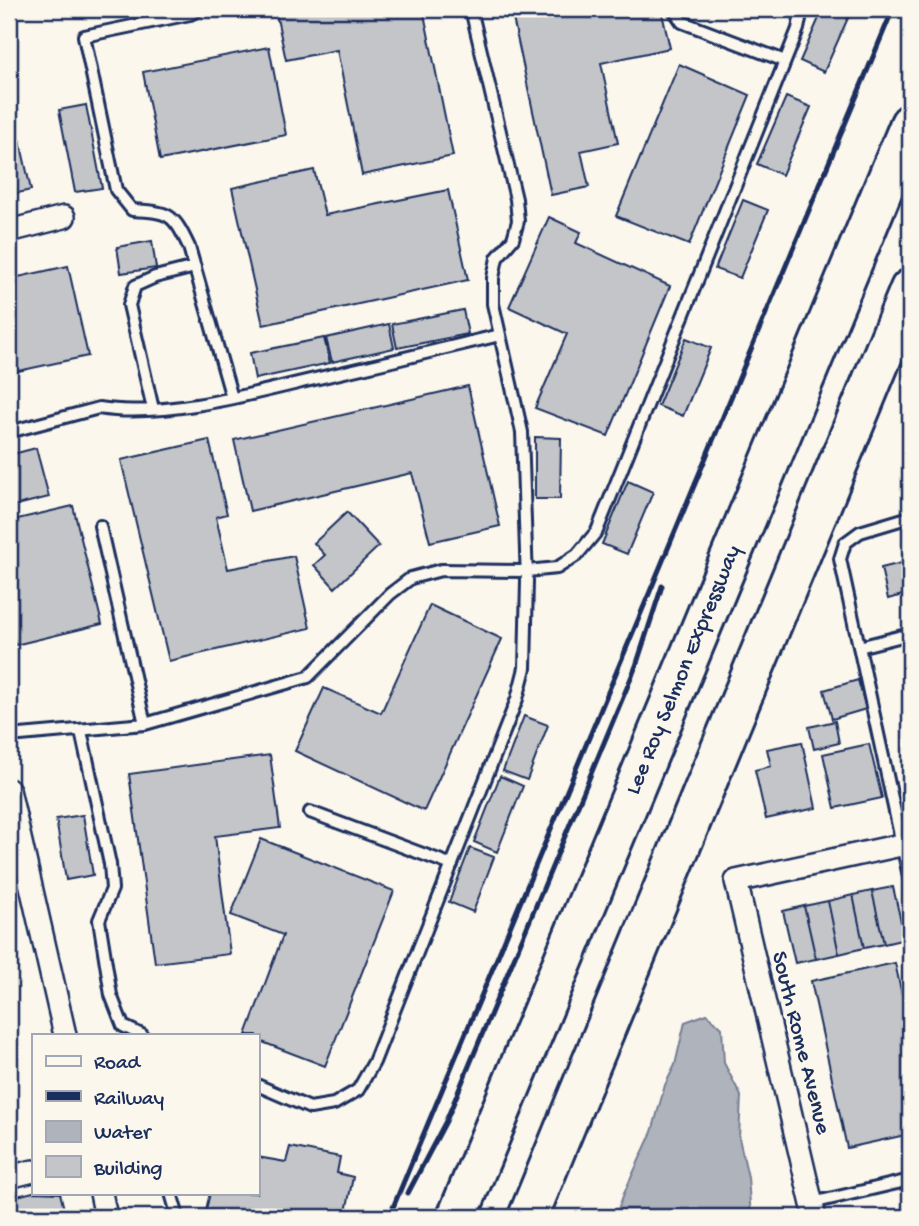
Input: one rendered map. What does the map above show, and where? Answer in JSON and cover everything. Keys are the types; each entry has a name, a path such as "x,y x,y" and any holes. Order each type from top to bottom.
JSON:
{"highway":[{"name":"Lee Roy Selmon Expressway","path":"457,1217 910,124"},
{"path":"528,1217 910,289"}],"street":[{"path":"9,231 64,217"},
{"path":"9,790 65,1034"},
{"name":"South Rome Avenue","path":"813,1210 736,881 906,844"},
{"path":"9,1177 32,1171"},
{"path":"101,1194 106,1217"}],"lane":[{"path":"200,9 190,14 84,36 116,190 132,210 167,214 178,225 189,247 232,398"},
{"path":"259,1086 310,1108 334,1104 358,1090 374,1062 517,699 526,668 527,571 522,432 493,304 492,278 497,258 513,239 518,221 516,199 471,9"},
{"path":"673,9 682,22 785,61"},
{"path":"9,736 80,732 145,724 308,677 390,593 411,578 441,570 527,571 557,568 577,555 597,531 798,29 802,9"},
{"path":"153,409 129,305 135,286 155,277 195,267"},
{"path":"9,432 99,408 153,409 215,402 500,335"},
{"path":"910,517 860,532 845,543 840,559 906,844 910,881"},
{"path":"100,526 145,724"},
{"path":"859,646 910,634"},
{"path":"80,732 111,876 112,888 99,920 111,995 124,1026 140,1034"},
{"path":"310,812 452,865"},
{"path":"813,1210 910,1180"},
{"path":"171,1194 178,1217"}],"water":[{"path":"707,1014 722,1028 724,1063 741,1096 739,1138 748,1177 751,1217 615,1217 652,1132 665,1085 675,1065 685,1022"}],"building":[{"path":"275,9 423,9 453,156 362,175 337,50 286,60"},
{"path":"511,9 661,9 670,48 601,63 618,143 581,151 589,187 551,195"},
{"path":"823,9 852,9 824,72 800,61"},
{"path":"269,47 286,135 160,160 143,72"},
{"path":"679,64 750,95 689,245 616,216"},
{"path":"786,97 811,107 782,175 757,164"},
{"path":"86,105 102,188 75,192 59,110"},
{"path":"20,141 31,190 9,195 9,144"},
{"path":"314,170 325,215 448,190 468,280 263,325 232,188"},
{"path":"743,200 768,210 740,278 715,269"},
{"path":"549,217 581,232 576,243 670,286 608,436 535,408 567,334 509,307"},
{"path":"152,241 156,268 121,273 117,247"},
{"path":"68,266 88,356 9,373 9,279"},
{"path":"463,310 468,334 397,348 392,324"},
{"path":"389,324 394,348 332,362 326,338"},
{"path":"324,338 330,363 255,379 250,353"},
{"path":"686,338 711,348 683,416 658,406"},
{"path":"468,386 500,526 430,542 412,473 250,511 234,440"},
{"path":"535,437 561,438 560,499 535,499"},
{"path":"209,440 227,514 216,517 228,569 294,556 310,628 169,661 121,460"},
{"path":"36,448 49,497 9,507 9,455"},
{"path":"628,481 653,492 627,554 602,544"},
{"path":"73,506 102,624 15,645 9,619 9,521"},
{"path":"347,512 379,546 335,588 314,565 325,555 314,543"},
{"path":"910,561 910,593 888,599 881,568"},
{"path":"430,605 502,639 424,811 295,751 324,688 381,713"},
{"path":"858,680 866,709 832,719 824,690"},
{"path":"524,716 548,725 527,780 503,771"},
{"path":"835,721 839,743 814,749 809,727"},
{"path":"802,742 816,808 766,819 755,770 771,766 767,749"},
{"path":"869,744 882,798 835,808 823,754"},
{"path":"270,755 280,828 215,836 230,954 155,963 129,774"},
{"path":"500,776 523,786 497,852 474,842"},
{"path":"83,815 93,875 66,880 56,819"},
{"path":"261,839 394,891 325,1066 259,1041 259,1034 246,1034 283,935 231,915"},
{"path":"470,848 494,857 473,912 449,902"},
{"path":"893,887 905,939 884,944 872,891"},
{"path":"872,891 884,944 864,948 853,895"},
{"path":"853,895 864,948 839,954 828,901"},
{"path":"828,901 839,954 816,959 804,906"},
{"path":"804,906 816,959 795,963 783,911"},
{"path":"895,963 904,1004 910,1003 910,1134 847,1148 811,981"},
{"path":"290,1147 340,1157 337,1173 353,1177 345,1217 221,1217 205,1214 210,1194 259,1194 259,1157 286,1162"},
{"path":"32,1192 60,1194 66,1217 9,1217 9,1198"}],"railway":[{"path":"389,1217 893,9"},
{"path":"408,1193 446,1121 636,666 662,586"}]}
